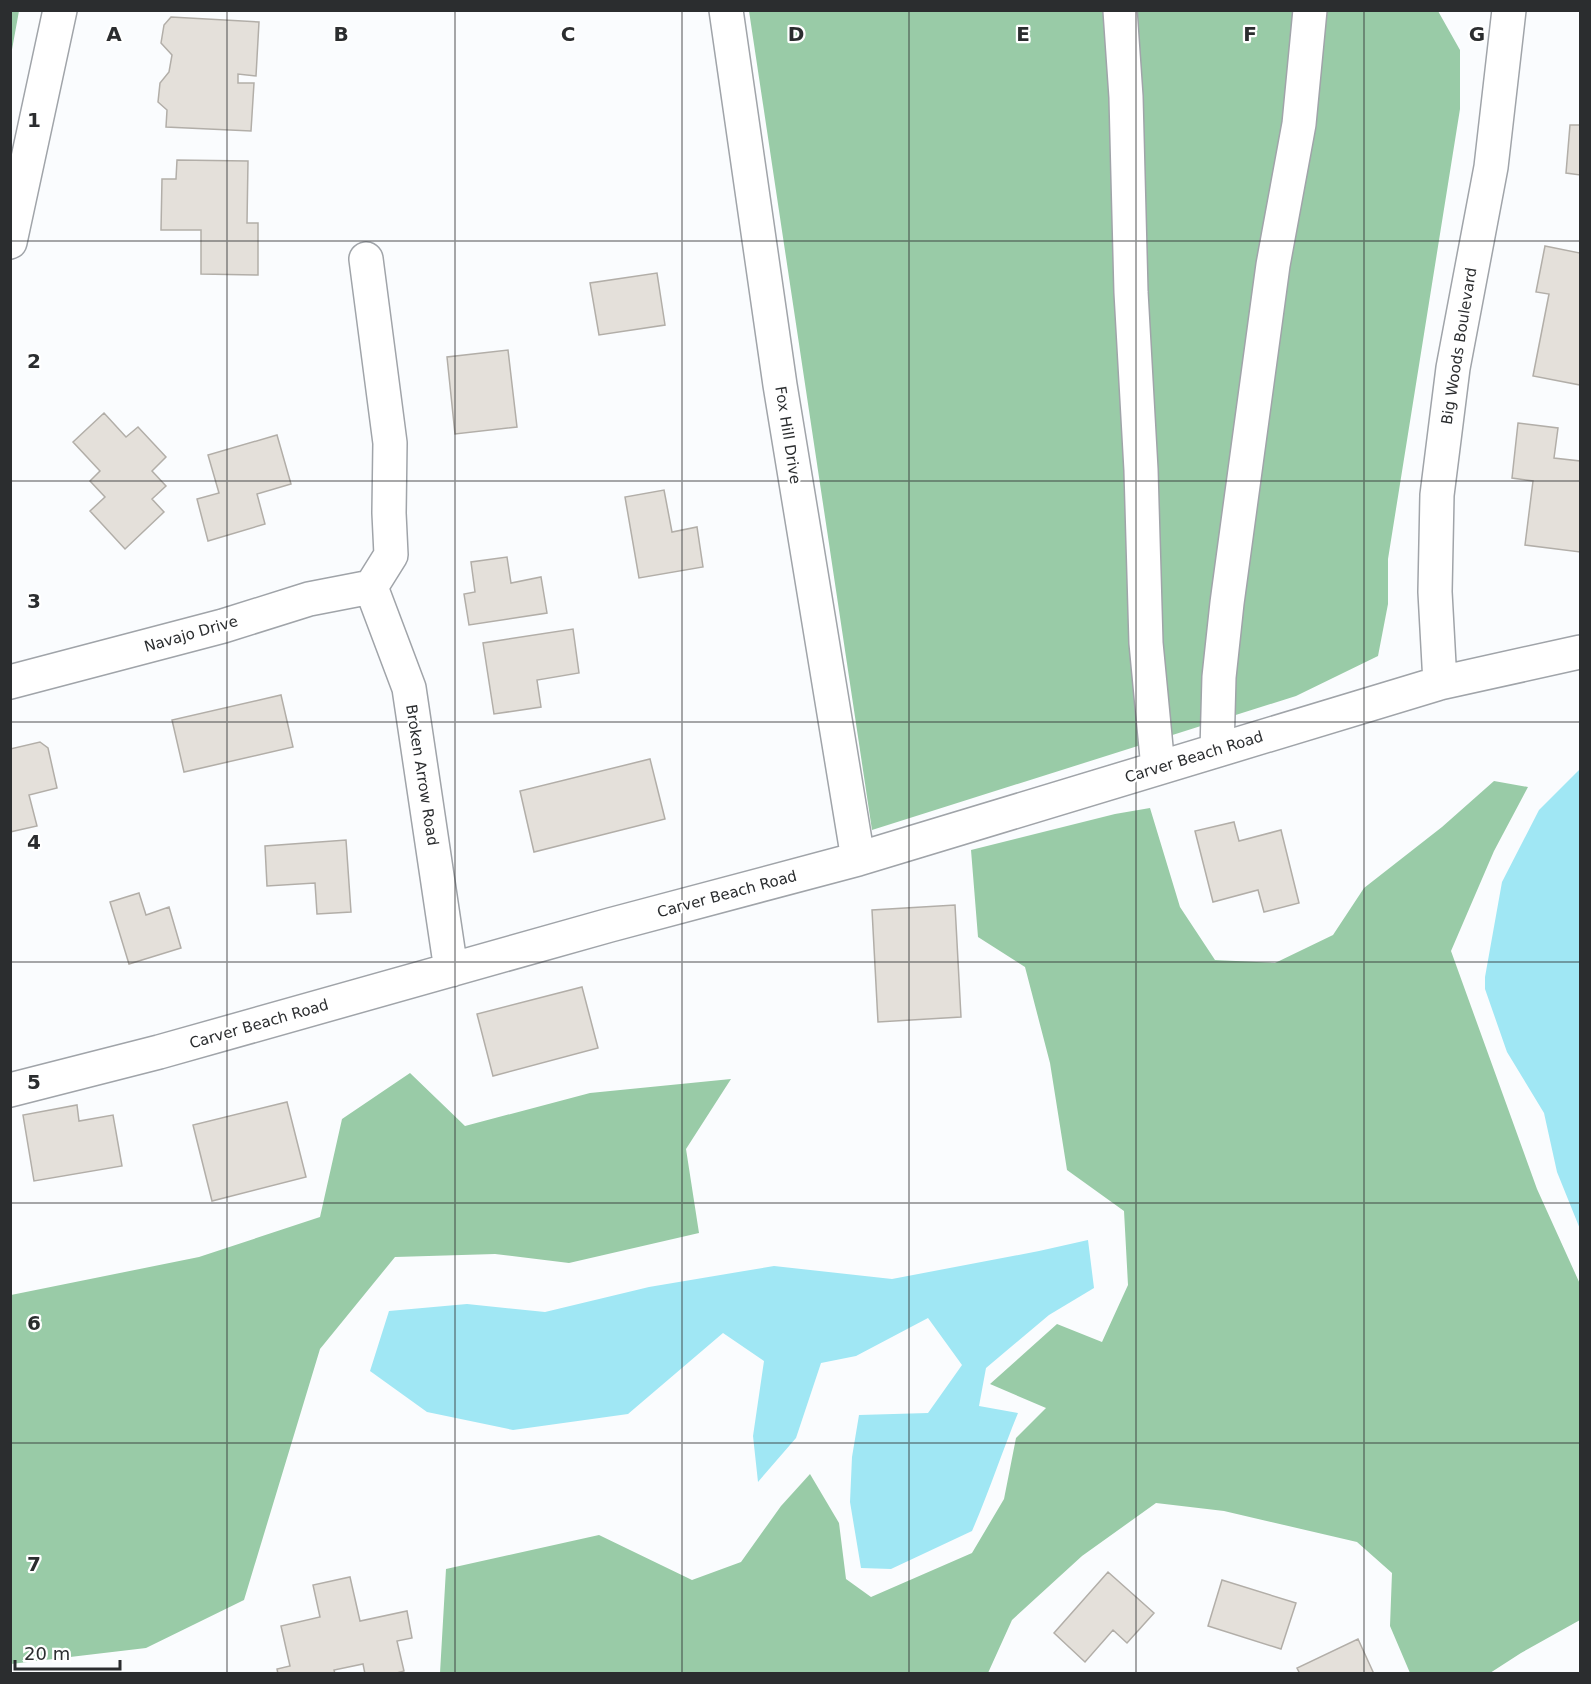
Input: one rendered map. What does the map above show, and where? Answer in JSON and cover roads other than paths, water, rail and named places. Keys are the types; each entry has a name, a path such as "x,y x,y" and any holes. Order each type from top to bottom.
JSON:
{"street":[{"path":"10,242 60,10"},
{"name":"Fox Hill Drive","path":"726,10 780,385 858,859"},
{"path":"1120,10 1126,98 1131,292 1141,470 1146,643 1158,768"},
{"path":"1217,750 1219,677 1227,603 1274,265 1299,124 1310,10"},
{"name":"Big Woods Boulevard","path":"1440,683 1435,592 1437,495 1453,368 1491,167 1509,10"},
{"path":"366,260 390,443 391,555 371,587"},
{"name":"Navajo Drive","path":"10,682 223,626 309,599 371,587"},
{"name":"Broken Arrow Road","path":"371,587 409,688 452,970"},
{"name":"Carver Beach Road","path":"10,1090 159,1052 858,859 1440,683 1581,652"}],"water":[{"path":"1580,769 1580,1229 1557,1172 1544,1113 1507,1052 1485,989 1485,977 1502,882 1539,810"},
{"path":"1088,1240 1094,1288 1049,1315 986,1368 979,1406 1018,1413 972,1531 891,1569 861,1568 850,1502 852,1457 859,1415 928,1413 962,1365 928,1318 856,1356 821,1363 796,1438 758,1482 753,1436 764,1361 723,1333 628,1414 513,1430 427,1412 370,1371 389,1311 467,1304 545,1312 649,1287 774,1266 892,1279"}]}
